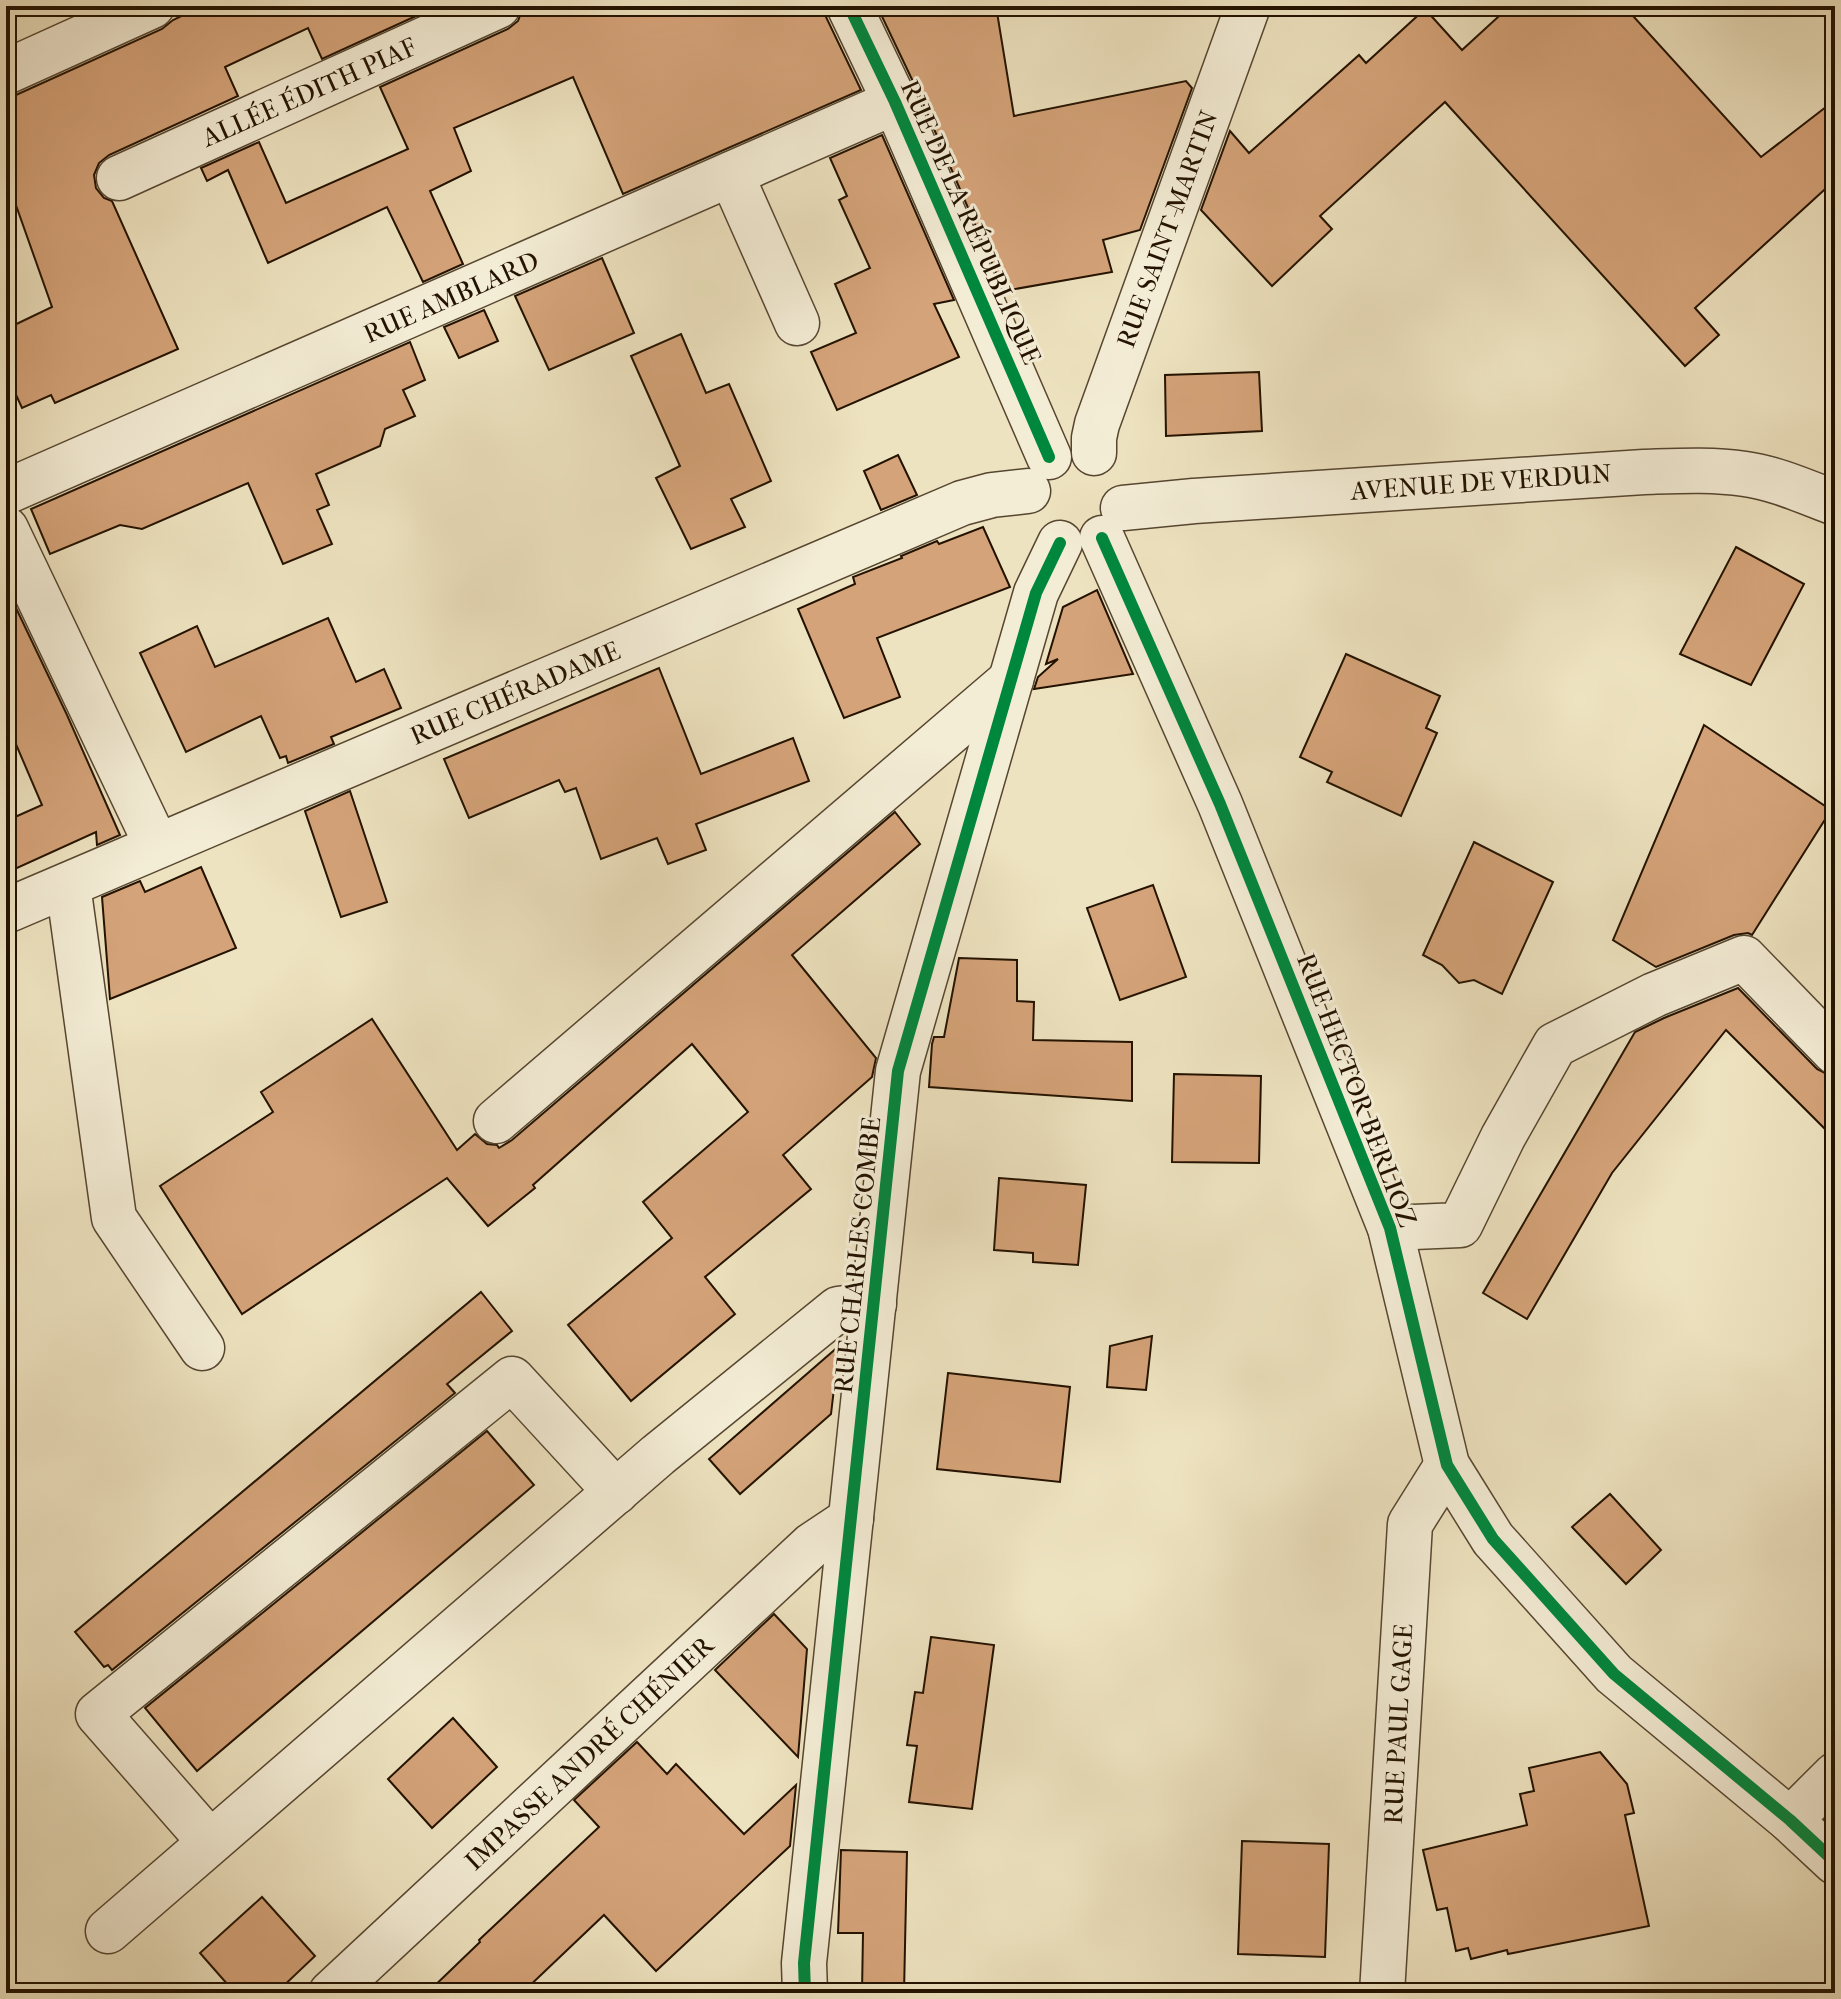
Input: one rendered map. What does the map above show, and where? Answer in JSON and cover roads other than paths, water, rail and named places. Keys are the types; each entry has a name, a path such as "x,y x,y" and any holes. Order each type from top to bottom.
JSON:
{"street":[{"path":"6,72 152,6"},
{"name":"ALLÉE ÉDITH PIAF","path":"119,178 498,6"},
{"name":"RUE DE LA RÉPUBLIQUE","path":"849,6 895,102 1039,474"},
{"name":"RUE SAINT-MARTIN","path":"1094,453 1097,424 1248,6"},
{"name":"RUE AMBLARD","path":"6,492 895,102"},
{"path":"731,174 797,323"},
{"path":"1064,451 1094,453 1118,475 1123,491 1095,530 1041,532 1030,513 1039,474 1064,451"},
{"name":"AVENUE DE VERDUN","path":"1095,530 1194,501 1644,472 1748,474 1835,503"},
{"name":"RUE CHÉRADAME","path":"6,911 962,503 992,495 1039,474"},
{"path":"6,529 157,846"},
{"name":"RUE CHARLES COMBE","path":"805,1993 804,1963 898,1071 1036,593 1095,530"},
{"name":"RUE HECTOR BERLIOZ","path":"1095,530 1220,804 1390,1228 1447,1465 1493,1539 1614,1674 1790,1820 1835,1862"},
{"path":"496,1121 1011,680"},
{"path":"68,885 114,1218 202,1348"},
{"path":"1390,1228 1460,1225 1503,1137 1555,1045 1654,995 1744,958 1835,1052"},
{"path":"108,1931 658,1455 838,1309 874,1304"},
{"path":"210,1842 98,1714 512,1379 616,1492"},
{"name":"RUE PAUL GAGE","path":"1382,1993 1410,1524 1447,1465"},
{"name":"IMPASSE ANDRÉ CHÉNIER","path":"331,1993 812,1545 851,1519"},
{"path":"1790,1820 1835,1775"}]}
